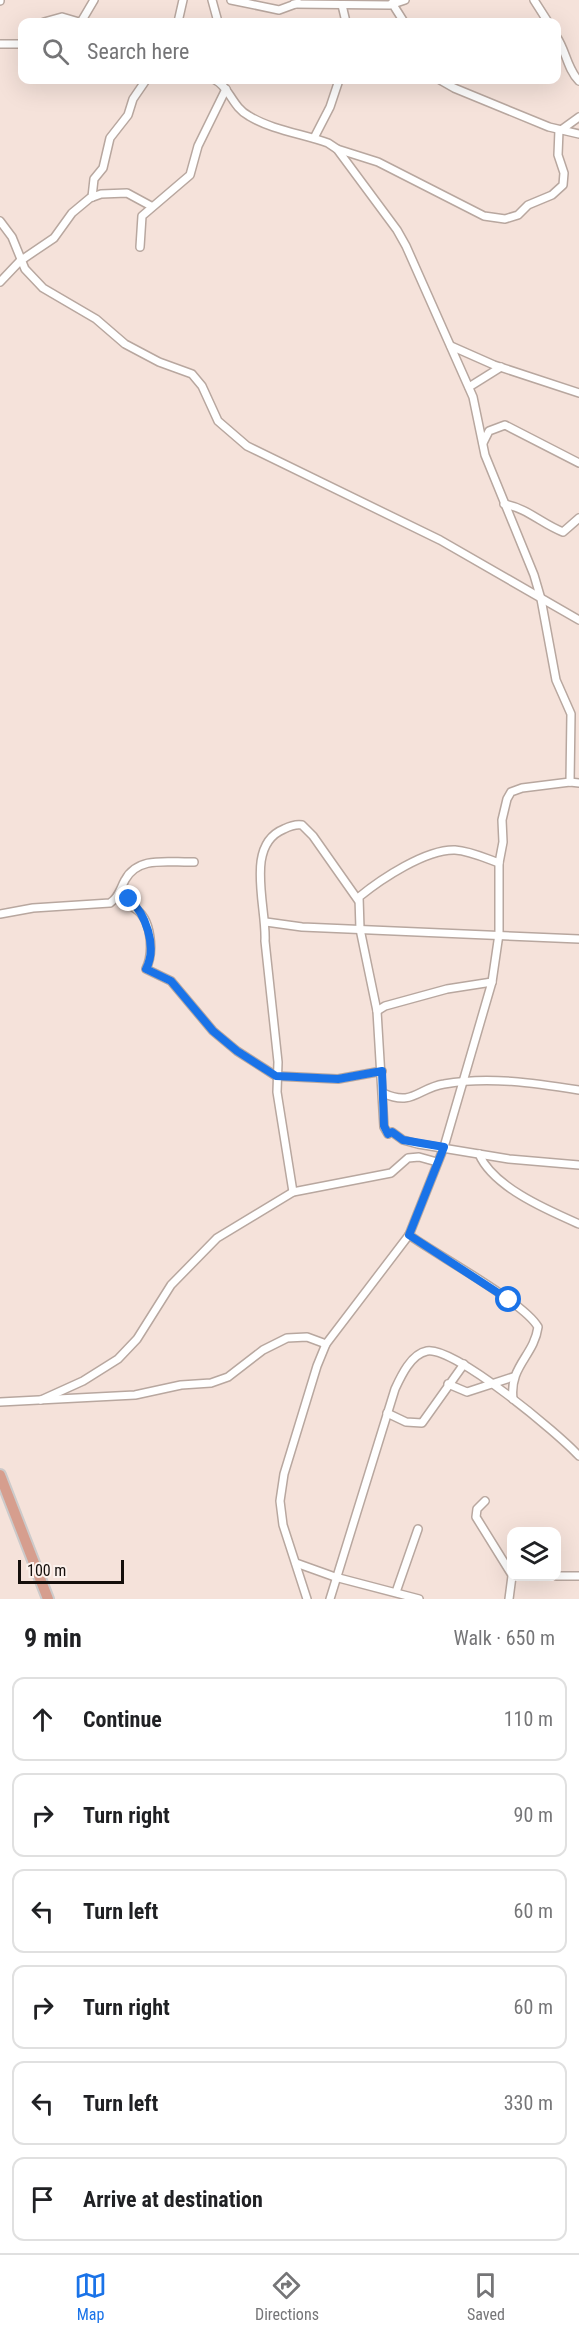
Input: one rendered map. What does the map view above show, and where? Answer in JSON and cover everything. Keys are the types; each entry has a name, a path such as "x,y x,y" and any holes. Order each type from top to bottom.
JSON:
{"highway":[{"path":"0,1475 48,1599"}],"street":[{"path":"83,18 94,0"},
{"path":"179,18 183,0"},
{"path":"212,0 217,18"},
{"path":"231,0 279,10 303,0"},
{"path":"294,4 342,5 392,3 405,0"},
{"path":"534,0 545,18"},
{"path":"392,3 401,18"},
{"path":"342,5 345,18"},
{"path":"0,44 18,44"},
{"path":"561,44 572,73 579,81"},
{"path":"92,196 94,179 103,168 111,138 128,115 133,99 143,84"},
{"path":"315,138 330,107 338,84"},
{"path":"447,84 560,130 579,135"},
{"path":"225,85 231,101 249,116 378,162 484,216 505,219 518,215 532,202 552,195 562,185 564,173 558,155 560,130"},
{"path":"140,248 141,221 151,206 170,195 190,176 198,146 225,85"},
{"path":"560,130 579,117"},
{"path":"337,149 397,230 469,387 482,446 528,558 541,599 556,680 571,714 570,782"},
{"path":"0,282 20,261 54,238 72,213 92,196 127,193 151,206"},
{"path":"0,221 12,237 20,261 50,294 96,320 124,344 159,362 192,374 202,386 218,422 247,446 441,540 579,620"},
{"path":"451,346 501,367 579,393"},
{"path":"469,387 501,367"},
{"path":"482,446 489,431 505,425 579,463"},
{"path":"504,504 522,508 534,518 563,532 579,518"},
{"path":"307,1599 282,1519 281,1487 308,1393 326,1344 409,1235 444,1147 492,982 499,934 499,863 503,842 502,820 509,795 522,788 579,783"},
{"path":"293,1192 288,1177 286,1136 276,1076 278,1062 265,941 266,922 261,858 272,835 298,824 314,836 358,900 360,929 377,1011 384,1126 388,1134 392,1132 403,1140 479,1154 579,1165"},
{"path":"358,900 381,881 432,854 455,850 499,863"},
{"path":"0,914 33,908 110,903 119,894 129,874 142,864 194,862"},
{"path":"119,894 135,904 134,908 138,910 147,928 151,946 146,969 171,981 213,1031 237,1051 276,1076 338,1079 382,1071"},
{"path":"266,922 302,927 579,939"},
{"path":"377,1011 384,1006 447,989 492,982"},
{"path":"383,1093 399,1099 410,1098 435,1086 486,1080 579,1090"},
{"path":"479,1154 488,1171 500,1181 550,1211 579,1224"},
{"path":"42,1400 83,1381 118,1359 137,1339 171,1285 217,1238 293,1192 391,1173 408,1158 419,1157 437,1162"},
{"path":"409,1235 532,1317 538,1327 537,1333 513,1377 513,1399"},
{"path":"0,1402 135,1395 181,1385 211,1383 228,1377 263,1350 287,1338 308,1337 326,1344"},
{"path":"330,1599 387,1413 403,1373 422,1353 437,1352 464,1364 513,1399 579,1456"},
{"path":"387,1413 406,1422 420,1424 438,1403 448,1384 464,1364"},
{"path":"448,1384 466,1392 513,1377"},
{"path":"485,1502 476,1511 477,1522 507,1569"},
{"path":"396,1593 418,1529"},
{"path":"296,1563 335,1577 419,1599"},
{"path":"561,1576 579,1576"},
{"path":"509,1599 510,1581"}],"route":[{"path":"129,899 135,904 134,908 138,910 147,928 151,942 147,971 171,981 213,1031 237,1051 279,1077 291,1079 338,1079 382,1071 384,1126 388,1134 392,1132 403,1140 444,1147 409,1235 509,1300"}]}
